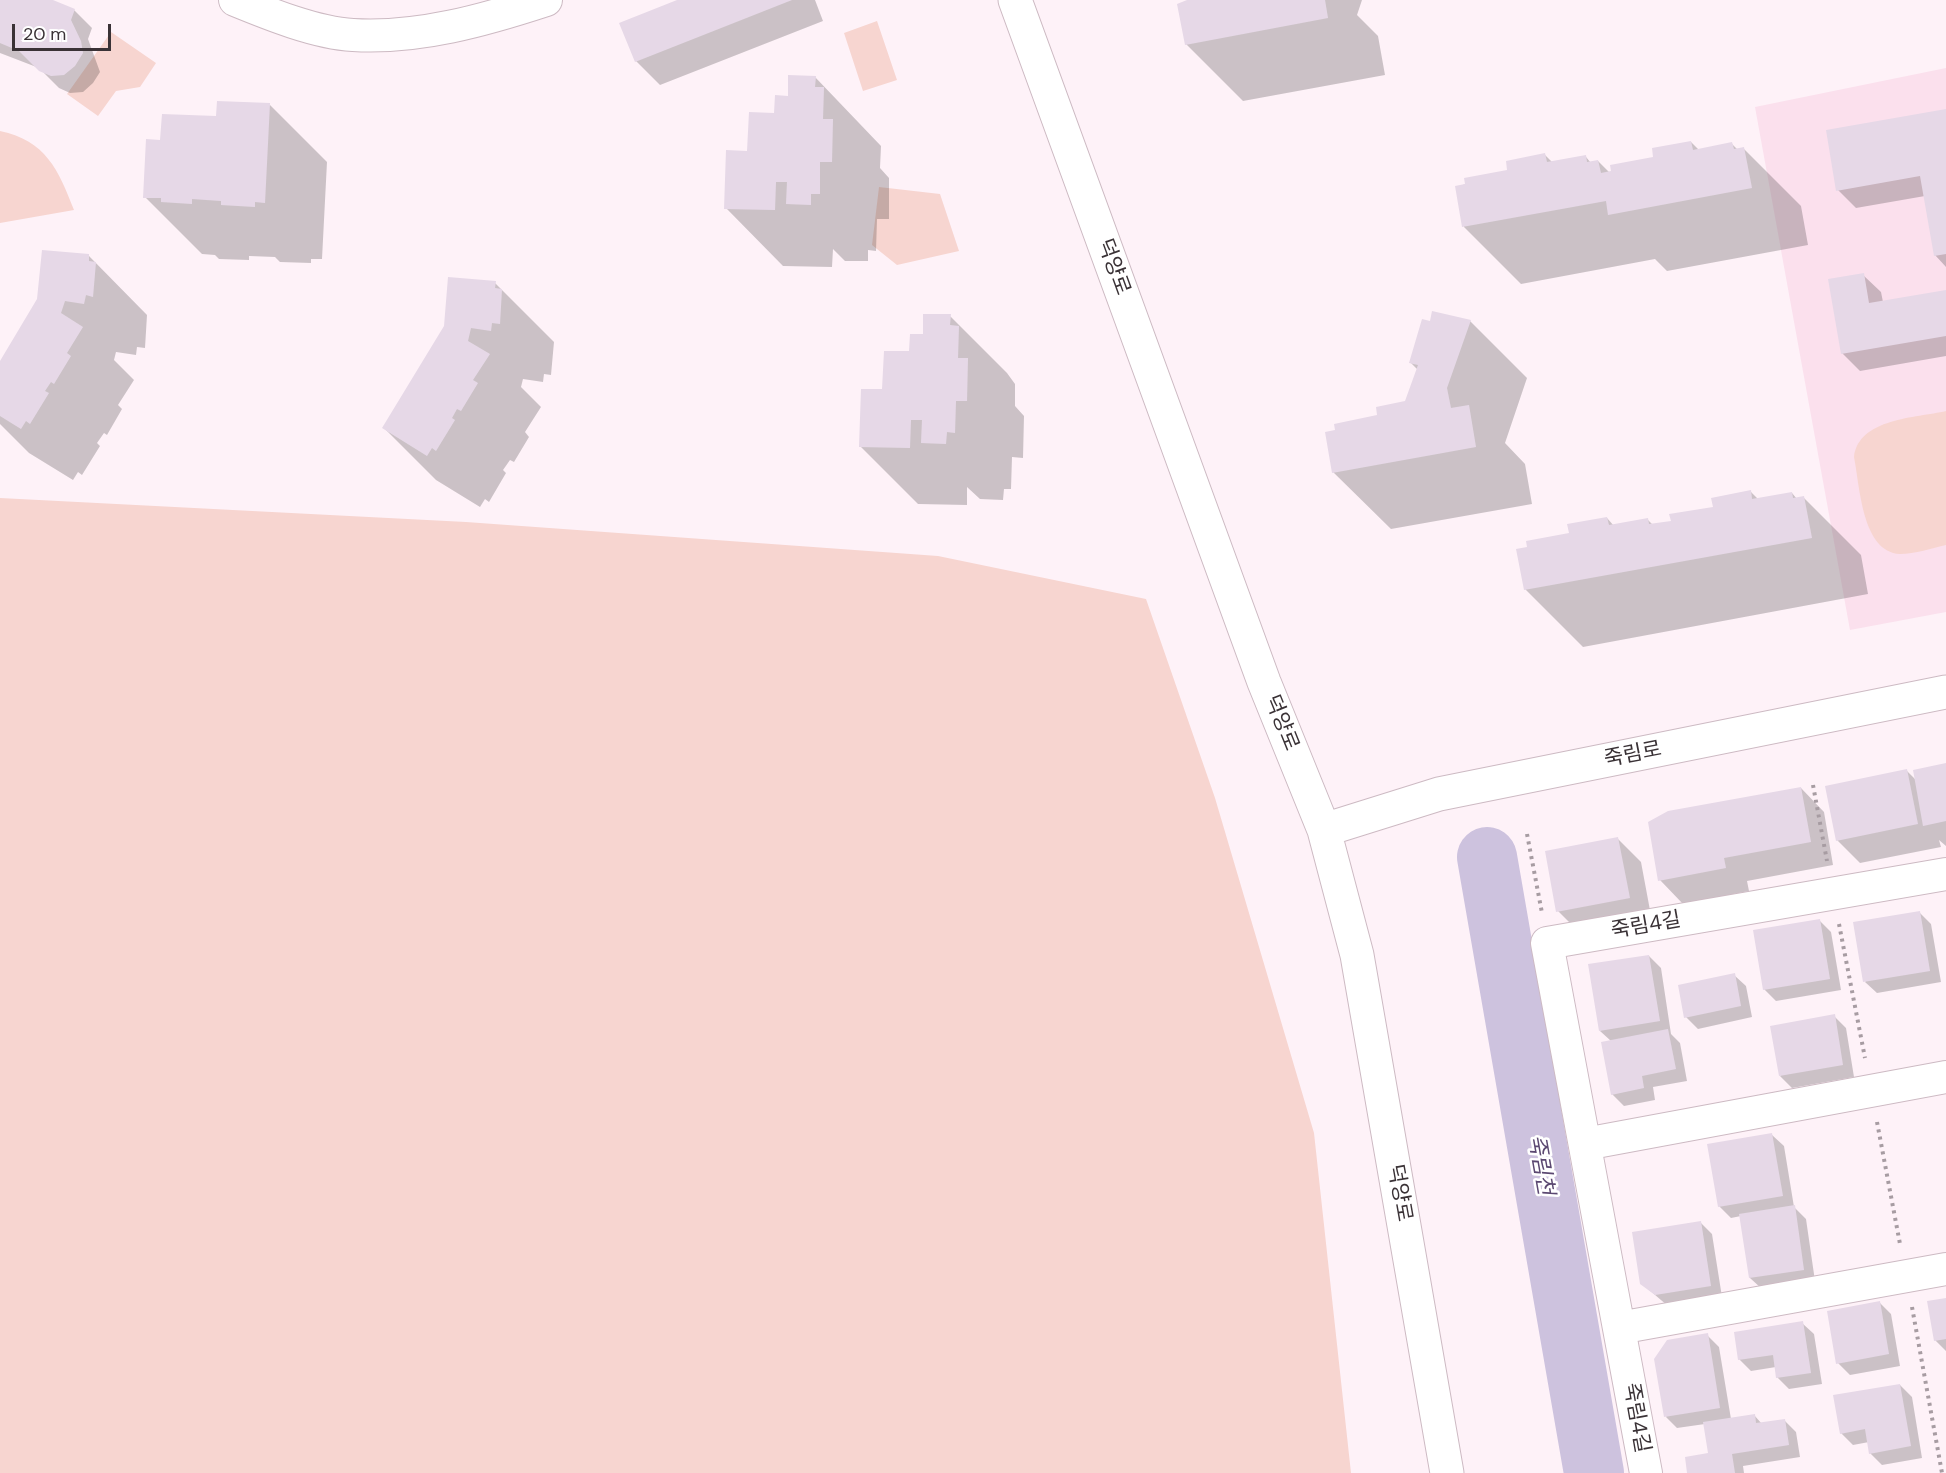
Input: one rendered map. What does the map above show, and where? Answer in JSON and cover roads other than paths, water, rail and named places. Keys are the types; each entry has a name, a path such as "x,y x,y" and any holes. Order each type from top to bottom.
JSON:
{"street":[{"path":"235,0 280,18 351,35 406,34 490,18 546,0"},
{"name":"덕양로","path":"1016,0 1260,671 1324,831 1358,955 1447,1473"},
{"name":"죽림로","path":"1324,831 1439,794 1946,692"},
{"name":"죽림4길","path":"1646,1473 1547,943 1946,874"},
{"path":"1585,1144 1946,1077"},
{"path":"1619,1328 1946,1269"}],"waterway":[{"name":"죽림천","path":"1487,857 1594,1473"}]}
